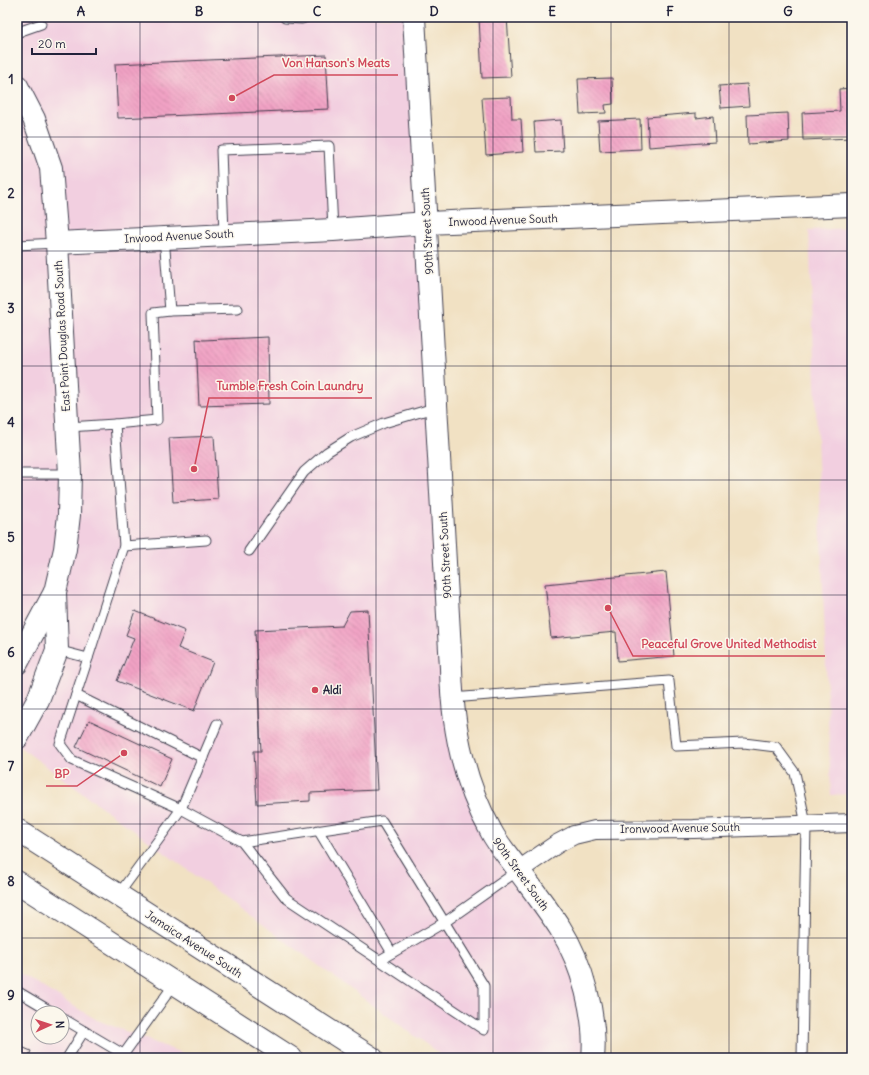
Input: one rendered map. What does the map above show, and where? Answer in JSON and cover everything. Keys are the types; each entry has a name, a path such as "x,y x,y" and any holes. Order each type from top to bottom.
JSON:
{"street":[{"name":"90th Street South","path":"414,17 427,223 452,698 457,737 477,802 491,832 560,929 575,958 586,987 591,1021 593,1050 592,1058"},
{"name":"East Point Douglas Road South","path":"17,86 34,119 51,168 57,242 70,474 70,515 65,549 55,592 57,650 38,700 17,738"},
{"name":"Inwood Avenue South","path":"57,242 333,230 427,223 852,205"},
{"name":"East Point Douglas Road South","path":"19,656 55,592"},
{"name":"Ironwood Avenue South","path":"519,870 557,844 574,835 595,830 694,829 852,823"},
{"name":"Jamaica Avenue South","path":"17,830 372,1058"},
{"path":"17,882 175,982 291,1058"}],"lane":[{"path":"284,18 302,19 307,17"},
{"path":"17,34 21,31 41,24"},
{"path":"224,234 221,150 330,146 333,230"},
{"path":"164,237 170,311"},
{"path":"17,245 57,242"},
{"path":"67,427 157,420 153,313 238,309"},
{"path":"249,551 304,472 327,452 352,437 384,423 437,408"},
{"path":"115,424 124,546 60,744 72,760 181,809 242,842 286,898 484,1030 484,986 382,821 242,842"},
{"path":"17,474 70,474"},
{"path":"124,546 206,540"},
{"path":"57,650 88,658"},
{"path":"452,698 669,681 676,746 744,743 776,747 795,772 806,824 802,1058"},
{"path":"76,695 203,758"},
{"path":"118,895 181,809 217,724"},
{"path":"318,830 392,953"},
{"path":"380,960 445,922 519,870"},
{"path":"70,1023 122,1056 175,982"},
{"path":"17,991 41,1005"},
{"path":"67,1058 84,1031"}],"shaded area":[{"path":"17,17 414,17 466,770 560,929 593,1058 445,1058 17,745"},
{"path":"852,228 852,794 831,795 809,230"},
{"path":"17,972 97,1020 179,1052 189,1058 17,1058"}],"building":[{"path":"479,17 507,17 511,77 482,78"},
{"path":"326,55 329,109 118,118 115,64"},
{"path":"612,78 613,104 605,105 606,113 580,114 578,79"},
{"path":"747,84 749,106 721,108 719,86"},
{"path":"852,88 852,138 803,140 802,113 840,111 839,89"},
{"path":"511,97 512,119 521,119 523,152 486,155 482,98"},
{"path":"696,113 696,118 713,116 715,142 649,147 647,117"},
{"path":"788,113 789,141 748,144 747,115"},
{"path":"640,119 641,149 600,151 598,121"},
{"path":"561,120 563,151 536,152 534,122"},
{"path":"268,337 269,404 199,406 196,339"},
{"path":"214,436 218,499 173,502 169,438"},
{"path":"666,572 674,656 618,661 616,632 551,638 545,584"},
{"name":"Aldi","path":"368,610 377,790 310,793 310,801 257,804 254,751 261,751 255,630 342,626 350,611"},
{"path":"135,611 185,631 178,648 213,662 194,711 117,681 134,638 126,635"},
{"path":"89,720 172,759 160,787 76,747"},
{"path":"17,1045 31,1051 28,1058 17,1058"}],"place":[{"name":"Von Hanson's Meats","path":"232,98"},
{"name":"Tumble Fresh Coin Laundry","path":"194,469"},
{"name":"Peaceful Grove United Methodist","path":"608,608"},
{"name":"Aldi","path":"315,690"},
{"name":"BP","path":"124,753"}]}
